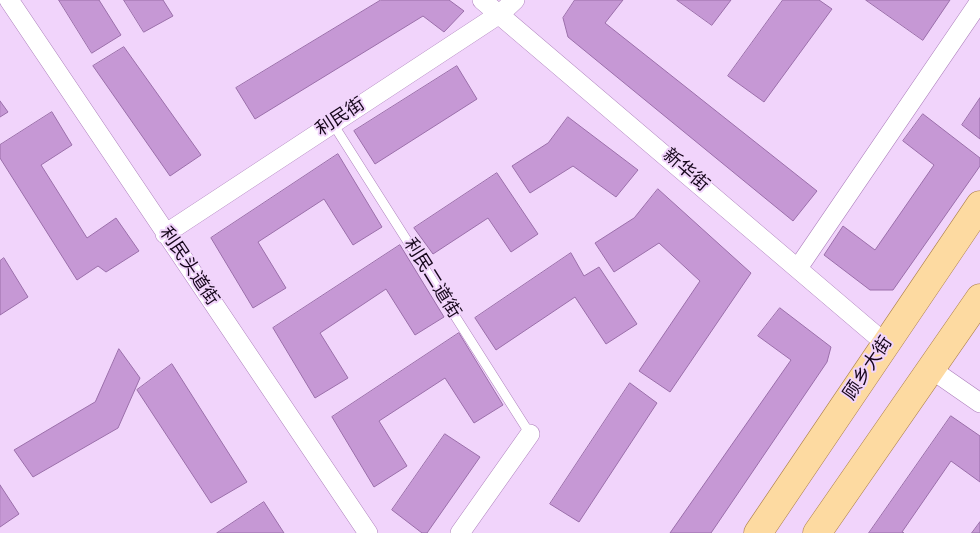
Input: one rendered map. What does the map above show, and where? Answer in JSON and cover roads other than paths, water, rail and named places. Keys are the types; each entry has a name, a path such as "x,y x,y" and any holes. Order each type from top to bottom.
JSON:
{"main road":[{"name":"顾乡大街","path":"758,533 980,205"},
{"path":"817,533 980,298"}],"street":[{"name":"利民头道街","path":"9,0 368,533"},
{"name":"新华街","path":"482,0 501,14 886,344"},
{"name":"利民街","path":"165,234 501,14 515,0"},
{"path":"798,268 980,2"},
{"path":"931,369 980,403"},
{"path":"460,533 530,434"}],"lane":[{"name":"利民二道街","path":"332,124 530,434"}]}
